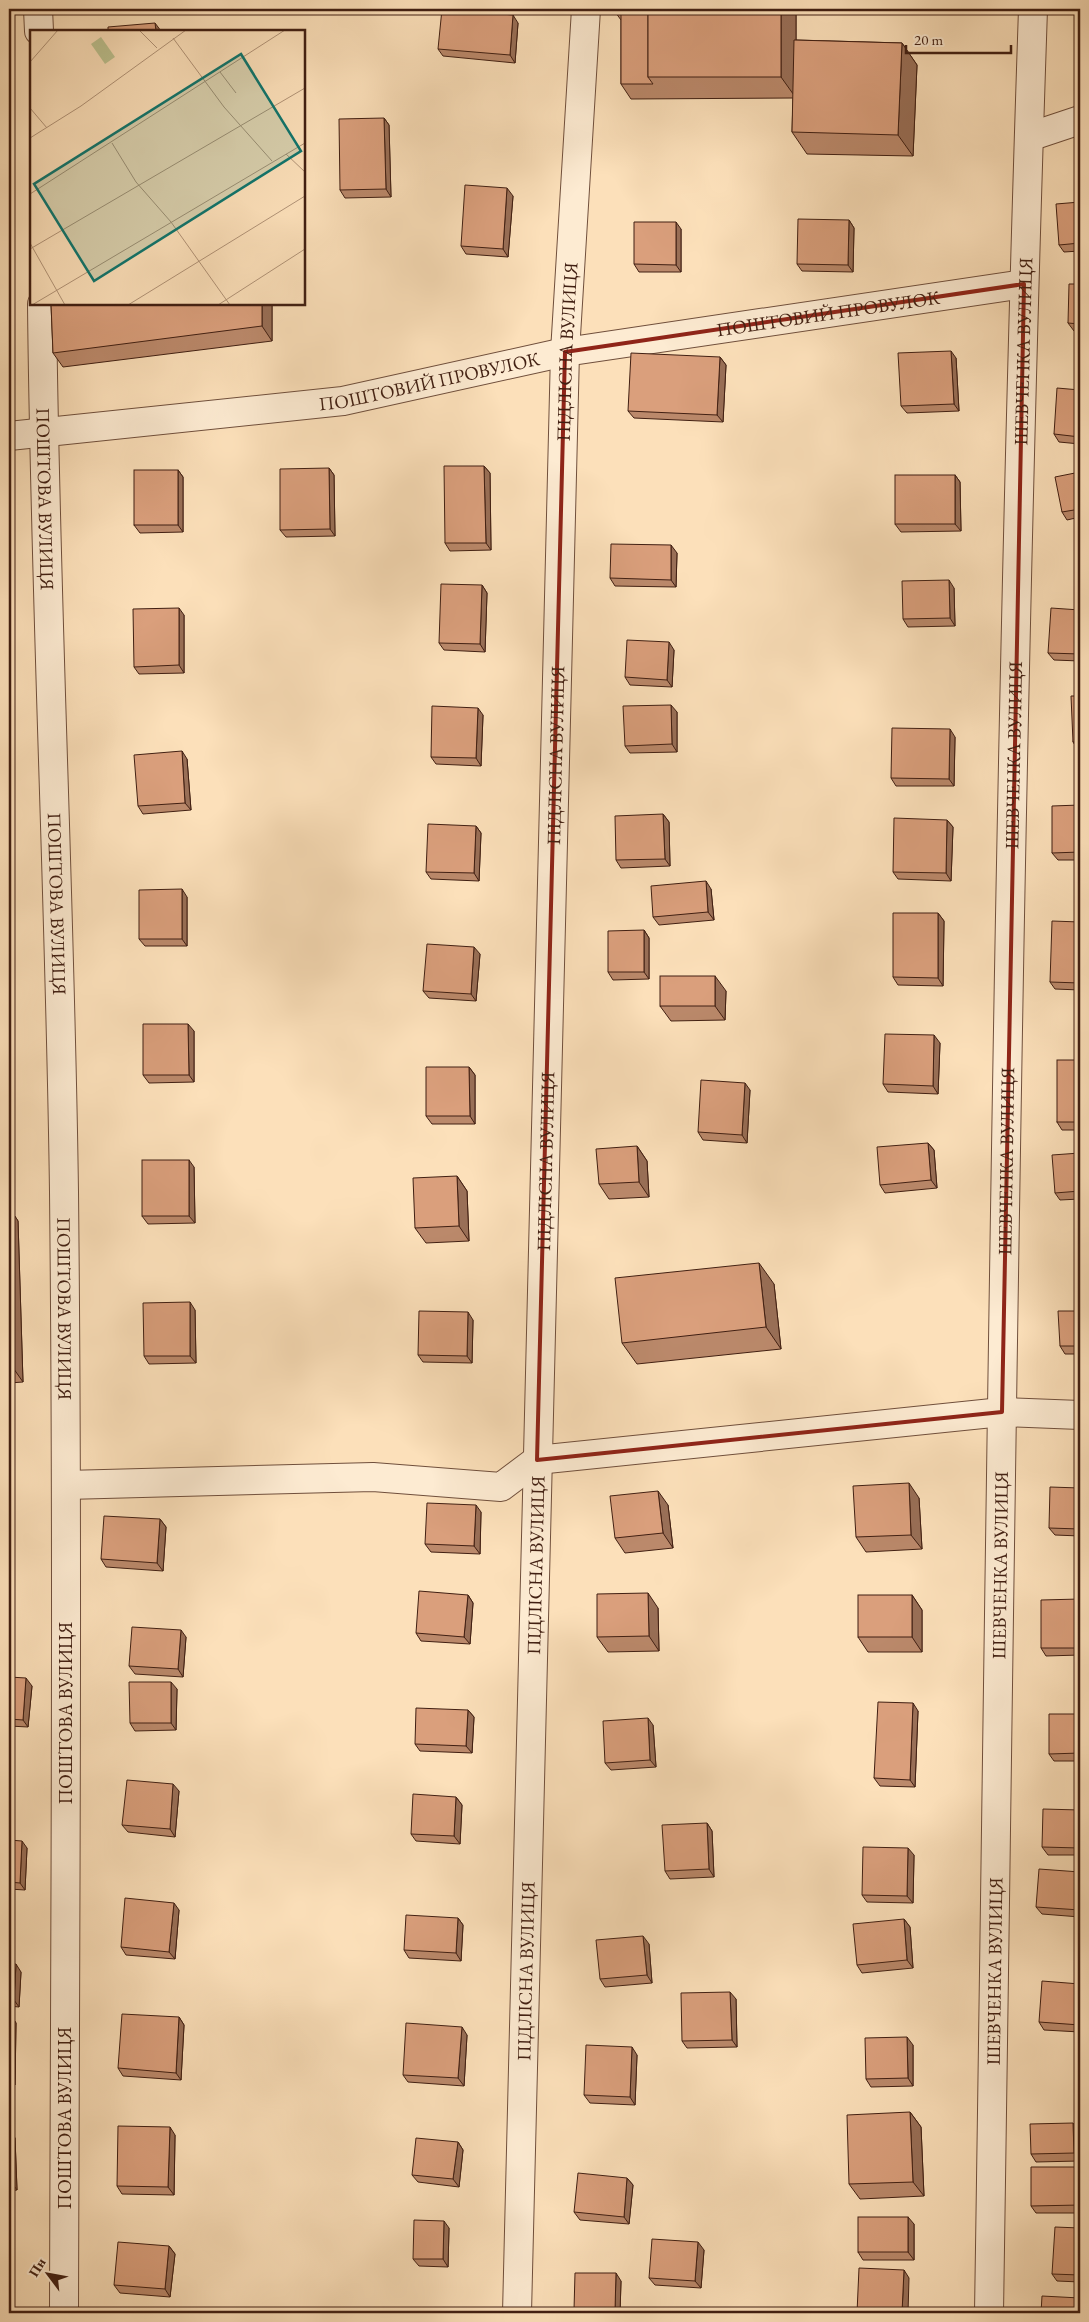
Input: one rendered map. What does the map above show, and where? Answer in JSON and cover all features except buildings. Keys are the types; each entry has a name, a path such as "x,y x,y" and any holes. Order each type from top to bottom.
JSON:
{"street":[{"path":"38,9 39,30"},
{"name":"ПІДЛІСНА ВУЛИЦЯ","path":"517,2313 565,352 586,9"},
{"name":"ШЕВЧЕНКА ВУЛИЦЯ","path":"990,2313 1002,1412 1024,284 1034,9"},
{"path":"1029,137 1080,120"},
{"name":"ПОШТОВИЙ ПРОВУЛОК","path":"9,436 44,434 343,401 565,352 1024,284"},
{"name":"ПОШТОВА ВУЛИЦЯ","path":"42,305 64,1187 66,1484 64,2313"},
{"path":"66,1484 373,1477 500,1487 537,1460 1002,1412 1080,1415"}],"highlighted area":[{"path":"1024,284 1002,1412 537,1460 565,352"}]}
